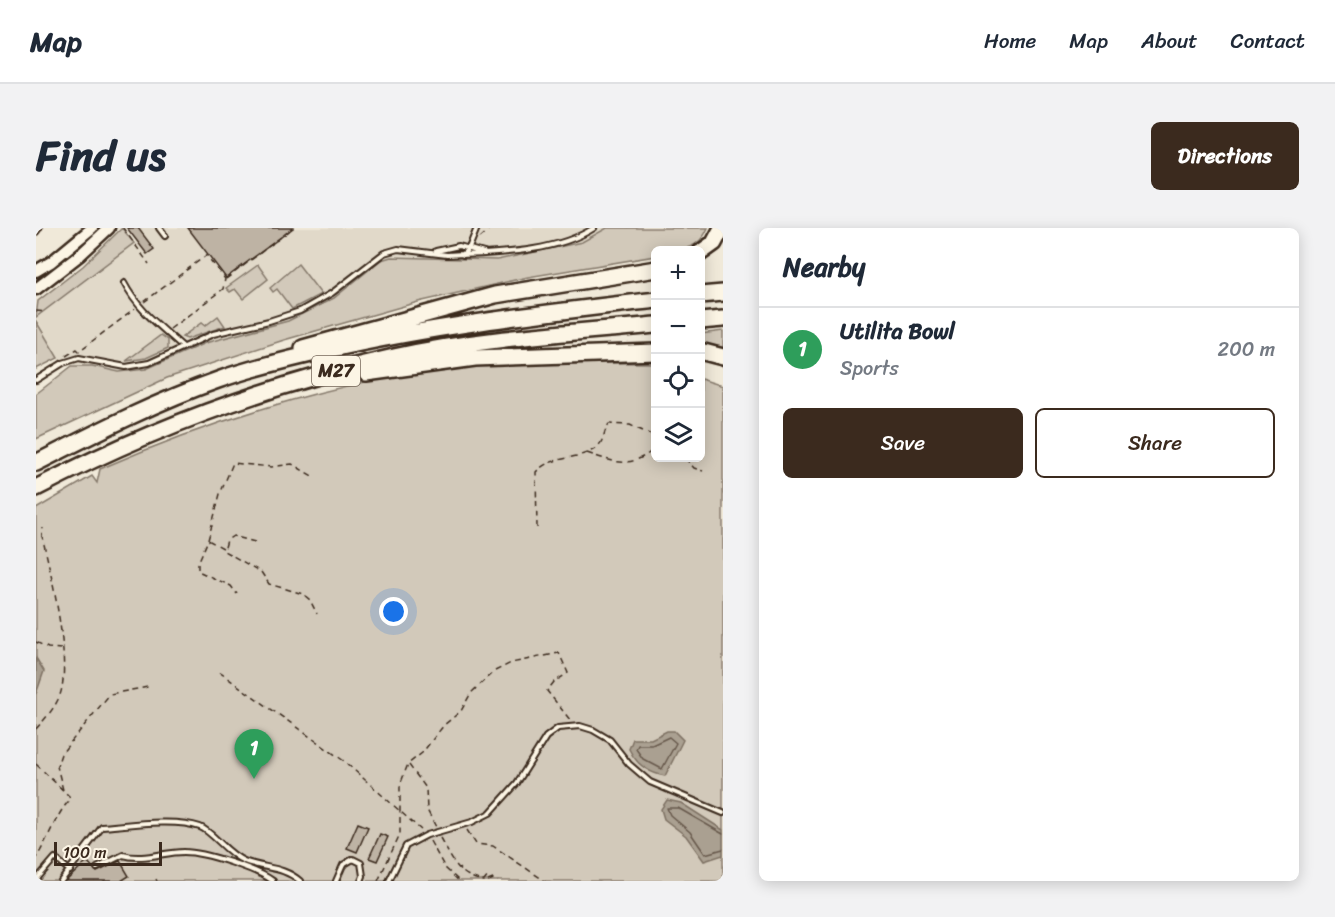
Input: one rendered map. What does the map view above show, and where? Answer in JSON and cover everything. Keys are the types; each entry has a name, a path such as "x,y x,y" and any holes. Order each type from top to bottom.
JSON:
{"highway":[{"path":"705,249 714,243 722,228"},
{"path":"705,257 723,244"},
{"name":"M27","path":"36,463 135,414 317,342 495,295 651,270"},
{"path":"705,295 723,293"},
{"name":"M27","path":"219,379 291,359 390,336 508,317 651,301"},
{"path":"705,321 723,319"},
{"name":"M27","path":"36,488 156,432 273,390 337,371 418,352 497,339 651,325"},
{"name":"M27","path":"273,390 376,371 475,358 651,352"},
{"path":"705,352 723,357"}],"main road":[{"path":"36,271 58,257 92,228"},
{"path":"36,290 110,228"}],"lane":[{"path":"36,232 39,228"},
{"path":"159,228 165,236"},
{"path":"460,255 469,248 477,228"},
{"path":"36,380 63,363 79,358 126,367 149,363 182,346 213,334 269,321 300,310 332,293 384,253 398,249 460,255 495,253 567,240 594,228"},
{"path":"430,252 459,246 495,253"},
{"path":"124,283 138,306 182,346"},
{"path":"388,881 406,846 437,831 464,824 489,813 509,793 546,737 558,728 576,726 593,730 610,740 628,764 650,782 723,813"},
{"path":"61,881 102,827 181,825 202,827 233,856 247,862 278,868 300,881"},
{"path":"97,868 123,855 135,859 156,854 186,852 217,857 273,881"},
{"path":"36,880 55,858 70,871"},
{"path":"336,881 343,866 353,859 361,863 363,876 361,881"}],"path":[{"path":"123,228 149,264"},
{"path":"165,332 223,289 225,279 293,228"},
{"path":"63,363 62,358 77,349 79,351 207,254 225,279"},
{"path":"36,311 46,312"},
{"path":"537,528 536,472 544,464 587,453 601,443 609,424 630,425 651,434"},
{"path":"587,453 609,461 629,463 639,461 651,452"},
{"path":"689,462 694,468 703,471"},
{"path":"237,594 231,586 198,571 198,563 208,540 220,494 233,463 271,467 292,464 314,477"},
{"path":"36,729 60,695 64,669 59,617 42,536 43,528"},
{"path":"224,548 233,536 255,542"},
{"path":"208,540 224,548 226,553 261,572 269,584 303,594 310,600 318,614"},
{"path":"36,642 48,648 61,649"},
{"path":"378,881 400,834 402,813 400,785 408,764 461,711 471,693 493,672 511,663 557,652 568,673 554,682 548,694 576,726"},
{"path":"219,672 344,761 427,835 445,867 459,881"},
{"path":"63,790 57,765 60,754 105,699 117,691 148,687"},
{"path":"36,764 63,790 70,801 63,806 51,834 36,858"},
{"path":"408,764 426,788 428,814 460,872 466,877 484,881 488,876"},
{"path":"464,824 476,844 493,846 545,881"},
{"path":"488,881 493,879 498,881"}],"shaded area":[{"path":"122,228 134,243 36,317 38,301 83,266"},
{"path":"128,228 607,228 582,242 497,260 461,260 351,286 309,312 288,321 205,343 146,369 119,372 59,361 36,317 136,242"},
{"path":"607,228 708,228 699,242 693,246 651,246 651,257 528,277 418,302 284,340 167,378 36,439 36,394 72,366 92,366 119,372 146,369 205,343 288,321 334,298 381,260 391,257 497,260 582,242"},
{"path":"298,264 321,294 292,309 277,289 273,292 270,288"},
{"path":"258,265 268,279 243,299 235,289 230,292 226,288"},
{"path":"218,316 225,326 187,339 182,337 201,323 205,326"},
{"path":"36,321 58,358 36,369"},
{"path":"723,331 723,353 705,348 705,333"},
{"path":"161,335 168,340 168,348 146,358 126,361"},
{"path":"553,363 651,363 651,462 705,462 705,380 723,386 723,881 36,881 36,509 92,476 97,483 100,469 193,432 292,400 394,376 444,368"}],"water":[{"path":"36,658 44,671 36,694"},
{"path":"667,731 674,731 683,740 665,776 644,767 629,749 633,739 651,739"},
{"path":"667,800 681,803 723,830 723,855 704,861 686,836 664,819 661,809"}],"building":[{"path":"127,228 138,228 154,249 147,254"},
{"path":"188,228 293,228 226,278"},
{"path":"358,823 368,827 357,852 347,848"},
{"path":"380,834 388,837 377,861 369,858"},
{"path":"87,861 97,872 120,861 129,876 121,881 66,881"}],"place":[{"name":"Utilita Bowl","path":"254,779"}]}
